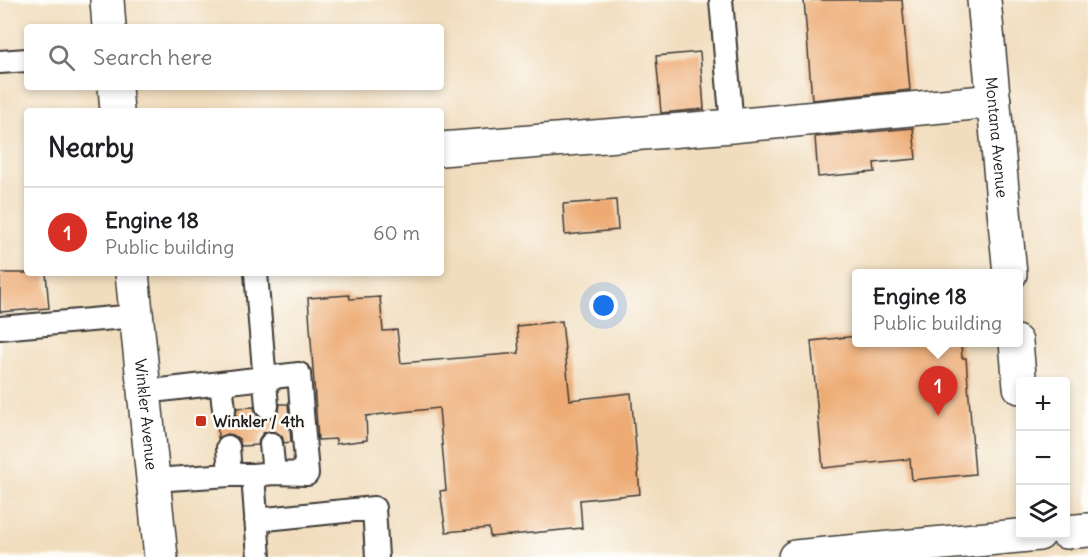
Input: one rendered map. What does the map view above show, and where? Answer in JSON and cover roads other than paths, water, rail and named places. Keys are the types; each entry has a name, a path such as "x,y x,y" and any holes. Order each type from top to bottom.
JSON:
{"street":[{"path":"107,0 109,24"},
{"name":"Montana Avenue","path":"984,0 1010,269"},
{"path":"115,90 117,108"},
{"path":"444,149 732,126 994,101"},
{"name":"Winkler Avenue","path":"132,276 161,557"},
{"path":"1016,347 1019,377"},
{"path":"1070,532 1088,530"},
{"path":"795,557 1016,537"}],"lane":[{"path":"720,0 732,126"},
{"path":"0,62 24,60"},
{"path":"256,276 267,406"},
{"path":"0,328 136,316"},
{"path":"144,392 299,374 308,474 230,475 153,480"},
{"path":"221,384 224,409"},
{"path":"259,557 256,520 271,444"},
{"path":"228,447 230,475"},
{"path":"256,520 374,508 377,557"}],"place":[{"name":"Engine 18","path":"938,416"},
{"name":"Winkler / 4th","path":"201,421"}]}
